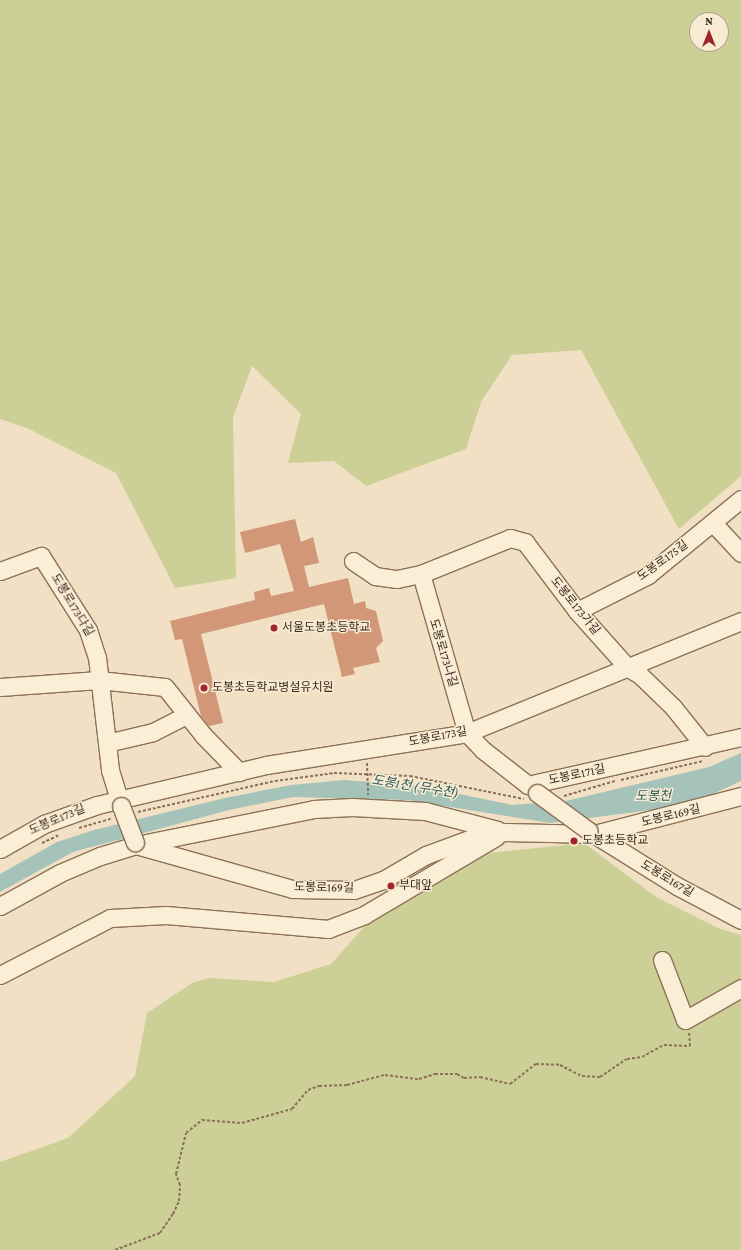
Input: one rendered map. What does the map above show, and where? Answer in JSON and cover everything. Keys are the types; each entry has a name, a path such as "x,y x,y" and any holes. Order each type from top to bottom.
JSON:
{"street":[{"name":"도봉로175길","path":"577,611 648,576 741,499"},
{"path":"713,523 741,553"},
{"name":"도봉로173가길","path":"421,574 510,538 525,542 577,611 628,668"},
{"name":"도봉로173다길","path":"0,571 41,556 88,630 97,657 100,680"},
{"path":"353,561 375,576 384,577 421,574"},
{"name":"도봉로173나길","path":"421,574 467,733"},
{"name":"도봉로173길","path":"0,849 59,817 120,803 239,772 467,733 741,621"},
{"path":"628,668 640,675 673,707 705,747"},
{"path":"0,687 100,680 165,686 187,715 239,772"},
{"path":"100,680 107,743 120,803 136,843"},
{"path":"107,743 153,732 187,715"},
{"path":"467,733 479,747 532,789"},
{"name":"도봉로171길","path":"532,789 741,737"},
{"name":"도봉로167길","path":"532,789 591,833 677,886 741,920"},
{"name":"도봉로169길","path":"136,843 293,889 354,890 368,888 409,863 449,845 477,836 504,832 591,833 741,796"},
{"name":"도봉로169길","path":"0,906 78,865 136,843 330,808 425,811 504,832"},
{"path":"0,975 110,918 166,915 328,929 364,915 504,832"},
{"path":"662,960 685,1020 741,988"}],"path":[{"path":"368,774 368,800"},
{"path":"115,1250 160,1233 173,1214 179,1201 180,1185 176,1174 186,1133 202,1120 242,1123 288,1111 308,1090 318,1086 347,1085 385,1075 419,1078 457,1074 464,1078 480,1077 510,1084 536,1064 560,1065 582,1076 600,1077 627,1059 642,1057 664,1045 690,1046 685,1020"}],"green space":[{"path":"0,0 741,0 741,476 679,529 581,350 512,355 481,402 466,449 366,486 334,461 288,463 301,414 252,366 233,417 236,578 175,588 116,473 27,428 0,419"},
{"path":"584,843 656,897 718,928 741,935 741,1250 0,1250 0,1162 68,1138 135,1076 147,1013 192,983 209,978 274,982 331,964 364,927 489,853"}],"water":[{"name":"도봉천","path":"741,753 741,781 713,794 659,809 550,823 407,800 293,797 229,810 73,852 0,892 0,874 57,842 94,830 225,798 291,785 344,780 421,786 512,805 566,801 709,767"}],"building":[{"path":"295,519 301,542 313,537 319,563 304,566 309,587 348,578 354,604 365,601 366,608 376,611 383,641 376,648 380,662 353,668 355,674 342,677 324,604 201,634 223,723 209,726 201,716 182,639 175,640 170,621 255,600 254,592 269,588 271,596 294,591 280,544 245,553 240,532"}],"place":[{"name":"서울도봉초등학교","path":"274,628"},
{"name":"도봉초등학교병설유치원","path":"204,688"},
{"name":"도봉초등학교","path":"574,841"},
{"name":"부대앞","path":"391,886"}],"water label":[{"name":"도봉1천 (무수천)","path":"415,787"}]}
